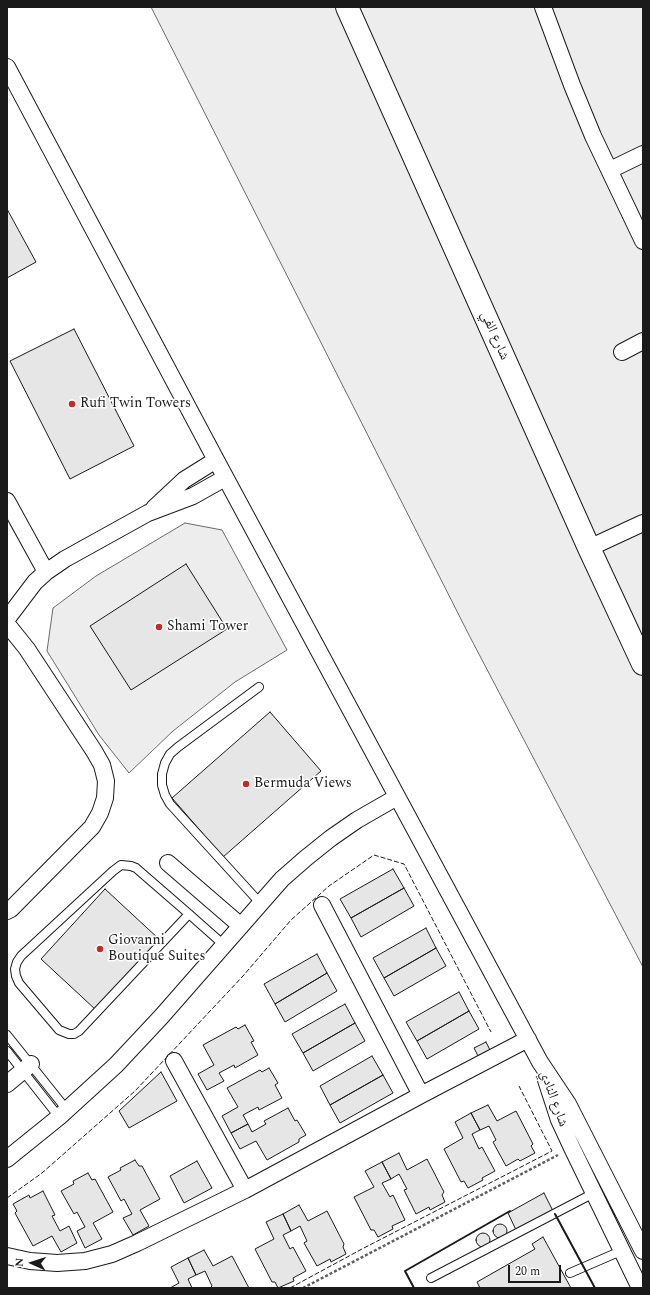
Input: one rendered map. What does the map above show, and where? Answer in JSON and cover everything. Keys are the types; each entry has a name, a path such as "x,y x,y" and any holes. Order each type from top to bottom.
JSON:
{"street":[{"name":"شارع الفي","path":"347,7 589,548 643,664"},
{"path":"543,7 572,85 643,241"},
{"path":"7,67 225,478 540,1062"},
{"path":"610,170 643,154"},
{"path":"622,352 643,341"},
{"path":"148,513 184,480 216,460"},
{"path":"7,619 35,582 46,572 148,513 193,496 225,478"},
{"path":"7,501 46,572"},
{"path":"589,548 643,523"},
{"path":"7,624 27,648 94,751 102,765 106,781 105,798 102,808 92,827 11,909 7,911"},
{"path":"7,1159 63,1114 139,1042 282,879 331,838 357,820 397,796"},
{"path":"168,863 241,926"},
{"path":"322,905 421,1095"},
{"path":"7,1256 30,1262 57,1263 85,1261 112,1254 245,1190 421,1095 528,1040"},
{"path":"174,1061 245,1190"},
{"name":"شارع النادي","path":"540,1062 557,1112 572,1148 640,1288"},
{"name":"شارع النادي","path":"540,1062 568,1104 643,1251"}],"lane":[{"path":"259,687 170,754 163,769 162,785 170,804 261,904"},
{"path":"189,914 79,1031 74,1034 69,1034 59,1030 19,983 16,976 15,969 21,956 121,865 136,868 189,914 224,945"},
{"path":"7,1035 16,1075"},
{"path":"7,1051 16,1075 63,1114"},
{"path":"431,1278 594,1193"},
{"path":"570,1273 621,1251"}],"path":[{"path":"303,1288 572,1148"}],"shaded area":[{"path":"151,7 643,7 643,967 470,637"},
{"path":"185,523 222,530 287,650 235,682 173,731 129,773 99,735 47,651 53,608 96,576"}],"building":[{"path":"7,209 36,262 7,278"},
{"name":"Rufi Twin Towers","path":"74,329 134,446 70,479 10,361"},
{"name":"Shami Tower","path":"186,564 227,629 131,690 90,626"},
{"name":"Bermuda Views","path":"270,712 321,771 223,857 172,798"},
{"path":"393,869 404,888 351,918 340,899"},
{"path":"404,888 414,906 361,937 351,918"},
{"name":"Giovanni Boutique Suites","path":"105,889 160,940 96,1010 41,959"},
{"path":"426,928 436,948 384,978 373,958"},
{"path":"436,948 446,966 394,996 384,978"},
{"path":"317,954 327,973 275,1004 264,984"},
{"path":"327,973 337,991 285,1022 275,1004"},
{"path":"459,992 469,1011 417,1041 406,1022"},
{"path":"345,1004 355,1023 303,1053 292,1034"},
{"path":"469,1011 479,1029 427,1059 417,1041"},
{"path":"355,1023 365,1041 313,1071 303,1053"},
{"path":"245,1025 254,1041 251,1042 258,1055 235,1068 234,1065 219,1073 224,1081 207,1090 198,1074 214,1065 203,1045 236,1027 238,1029"},
{"path":"486,1042 490,1050 478,1056 474,1048"},
{"path":"372,1056 383,1075 330,1105 320,1086"},
{"path":"269,1068 278,1083 275,1085 282,1098 259,1110 258,1107 243,1115 248,1124 231,1133 222,1116 238,1107 227,1088 260,1070 262,1072"},
{"path":"161,1072 177,1101 129,1128 119,1111"},
{"path":"383,1075 393,1093 340,1123 330,1105"},
{"path":"488,1105 497,1121 516,1111 533,1144 531,1146 535,1153 520,1161 518,1159 506,1166 493,1142 496,1140 489,1126 480,1130 471,1113"},
{"path":"288,1108 295,1121 297,1120 306,1135 299,1139 299,1142 267,1160 256,1141 240,1149 231,1133 248,1124 252,1132 266,1124 264,1121"},
{"path":"471,1113 480,1130 472,1134 479,1149 482,1147 495,1171 482,1178 483,1180 468,1188 464,1181 461,1182 444,1149 463,1138 455,1122"},
{"path":"399,1153 407,1170 427,1159 444,1192 442,1195 445,1202 430,1210 429,1207 416,1214 404,1190 407,1189 399,1174 391,1179 382,1162"},
{"path":"135,1160 139,1166 142,1166 160,1199 140,1210 149,1226 133,1235 123,1218 132,1214 124,1199 121,1201 108,1177 121,1170 120,1168"},
{"path":"197,1161 212,1188 184,1203 170,1176"},
{"path":"382,1162 391,1179 382,1183 390,1197 393,1195 405,1220 392,1226 393,1229 378,1237 374,1230 371,1230 354,1197 374,1187 365,1171"},
{"path":"88,1173 92,1180 95,1179 113,1212 93,1223 102,1239 85,1248 77,1231 85,1227 77,1212 74,1214 61,1191 74,1184 73,1181"},
{"path":"43,1191 55,1215 52,1216 60,1231 69,1226 77,1243 61,1252 52,1236 33,1246 15,1213 17,1211 13,1204 29,1195 30,1198"},
{"path":"544,1193 553,1211 516,1230 508,1213"},
{"path":"299,1205 308,1221 327,1211 344,1244 343,1247 346,1254 331,1262 330,1259 317,1266 304,1243 307,1241 300,1226 291,1231 283,1214"},
{"path":"283,1214 291,1231 283,1235 290,1249 293,1247 306,1271 293,1278 294,1281 278,1288 275,1282 272,1282 255,1249 274,1239 266,1222"},
{"path":"497,1224 503,1224 507,1228 507,1234 503,1238 497,1238 493,1234 493,1228"},
{"path":"480,1233 486,1233 490,1237 490,1243 486,1247 480,1247 476,1243 476,1237"},
{"path":"543,1237 571,1288 480,1288 477,1282 535,1249 532,1244"},
{"path":"204,1250 213,1266 232,1256 249,1288 210,1288 212,1286 205,1271 196,1275 188,1258"},
{"path":"188,1258 196,1275 188,1279 192,1288 170,1288 179,1283 171,1267"}],"fence":[{"path":"7,1198 42,1173 135,1091 243,976 291,920 329,886 374,855 404,864 491,1032"},
{"path":"290,1288 552,1151 519,1086"}],"wall":[{"path":"414,1288 405,1271 510,1211"},
{"path":"555,1214 595,1288"}],"place":[{"name":"Rufi Twin Towers","path":"72,404"},
{"name":"Shami Tower","path":"159,627"},
{"name":"Bermuda Views","path":"246,784"},
{"name":"Giovanni Boutique Suites","path":"100,949"}]}
